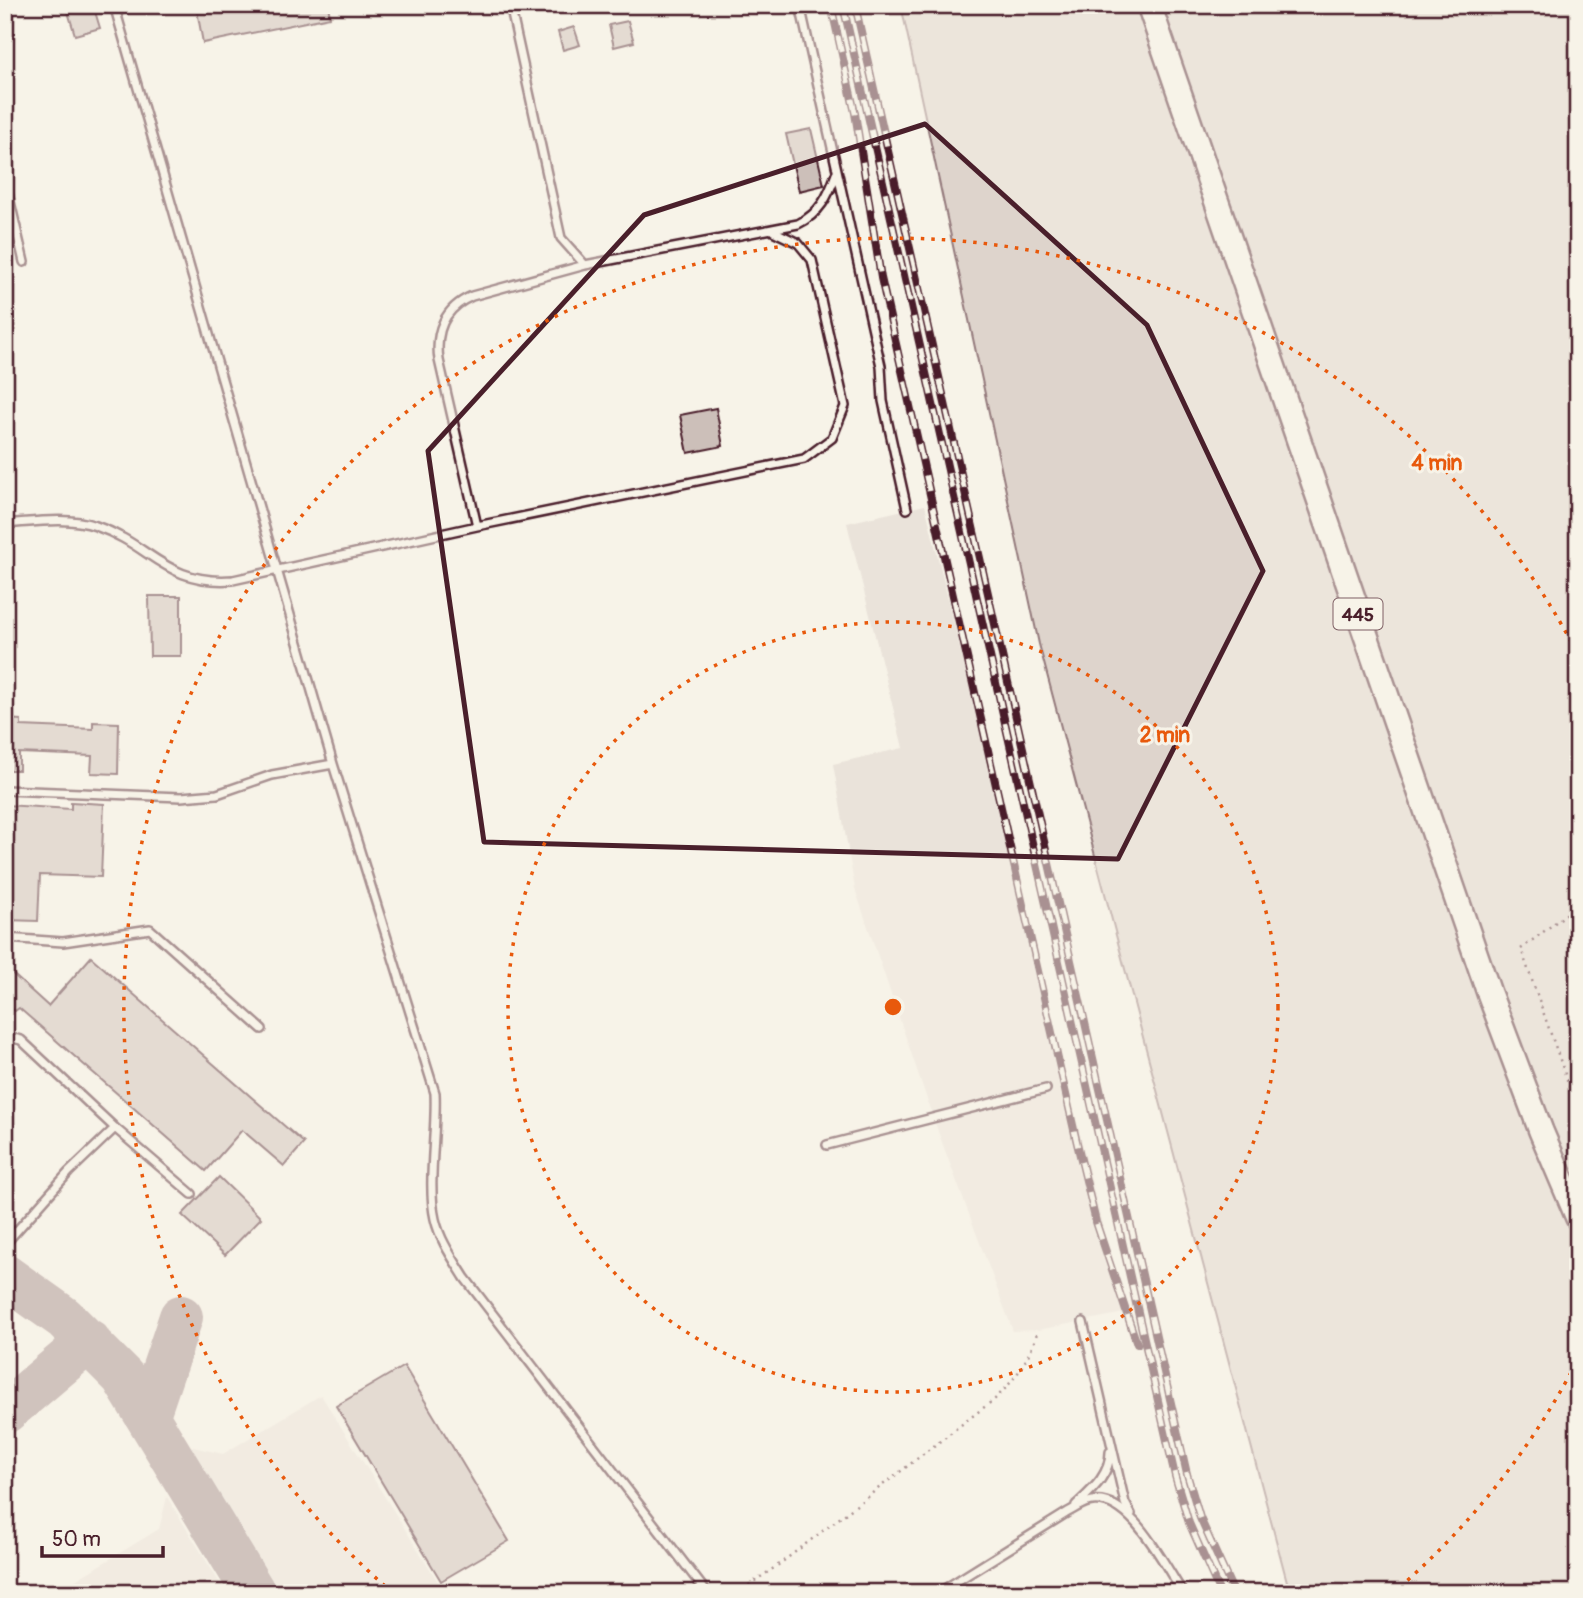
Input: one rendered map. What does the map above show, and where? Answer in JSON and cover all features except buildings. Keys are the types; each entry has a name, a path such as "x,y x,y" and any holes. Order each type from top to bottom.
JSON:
{"main road":[{"name":"445","path":"1149,5 1489,993 1541,1131 1578,1218"}],"lane":[{"path":"114,5 332,764 435,1093 432,1198 435,1221 465,1278 706,1593"},
{"path":"510,5 561,238 585,265"},
{"path":"800,5 881,366 883,401 907,509"},
{"path":"477,526 437,346 442,324 455,305 472,296 585,265 774,231 811,218 827,200 836,174"},
{"path":"5,180 24,262"},
{"path":"5,523 52,521 93,524 115,533 172,571 205,580 233,580 477,526 804,459 832,438 845,406 818,273 812,260 797,243 774,231"},
{"path":"5,790 181,797 218,794 272,775 332,764"},
{"path":"5,939 62,942 150,929 262,1030"},
{"path":"5,1036 21,1040 115,1128 191,1194"},
{"path":"827,1145 1046,1090"},
{"path":"5,1244 69,1172 115,1128"},
{"path":"1083,1322 1125,1503 1182,1593"},
{"path":"1068,1512 1102,1477 1110,1461 1111,1444"},
{"path":"938,1593 1068,1512 1089,1502 1100,1501 1131,1515"}],"path":[{"path":"1578,905 1521,949 1578,1111"},
{"path":"737,1593 777,1566 995,1399 1020,1372 1030,1355 1038,1330"}],"highlighted area":[{"path":"925,124 1147,325 1263,571 1118,859 691,850 484,842 428,451 644,215"}],"shaded area":[{"path":"901,5 1578,5 1578,1593 1290,1593 1039,644"},
{"path":"925,505 1124,1313 1038,1330 1013,1331 940,1137 855,889 833,764 903,748 847,523"},
{"path":"321,1395 445,1593 278,1593 189,1446 223,1454"},
{"path":"167,1497 226,1593 75,1593 69,1584 159,1529"}],"taxiway":[{"path":"5,1276 64,1318 123,1377 254,1593"},
{"path":"148,1415 181,1317"},
{"path":"5,1412 89,1341"}],"railway":[{"path":"831,5 855,113 881,278 1077,1143 1096,1222 1137,1344"},
{"path":"843,5 1175,1476 1189,1523 1220,1593"},
{"path":"855,5 1187,1474 1200,1518 1234,1593"}]}
